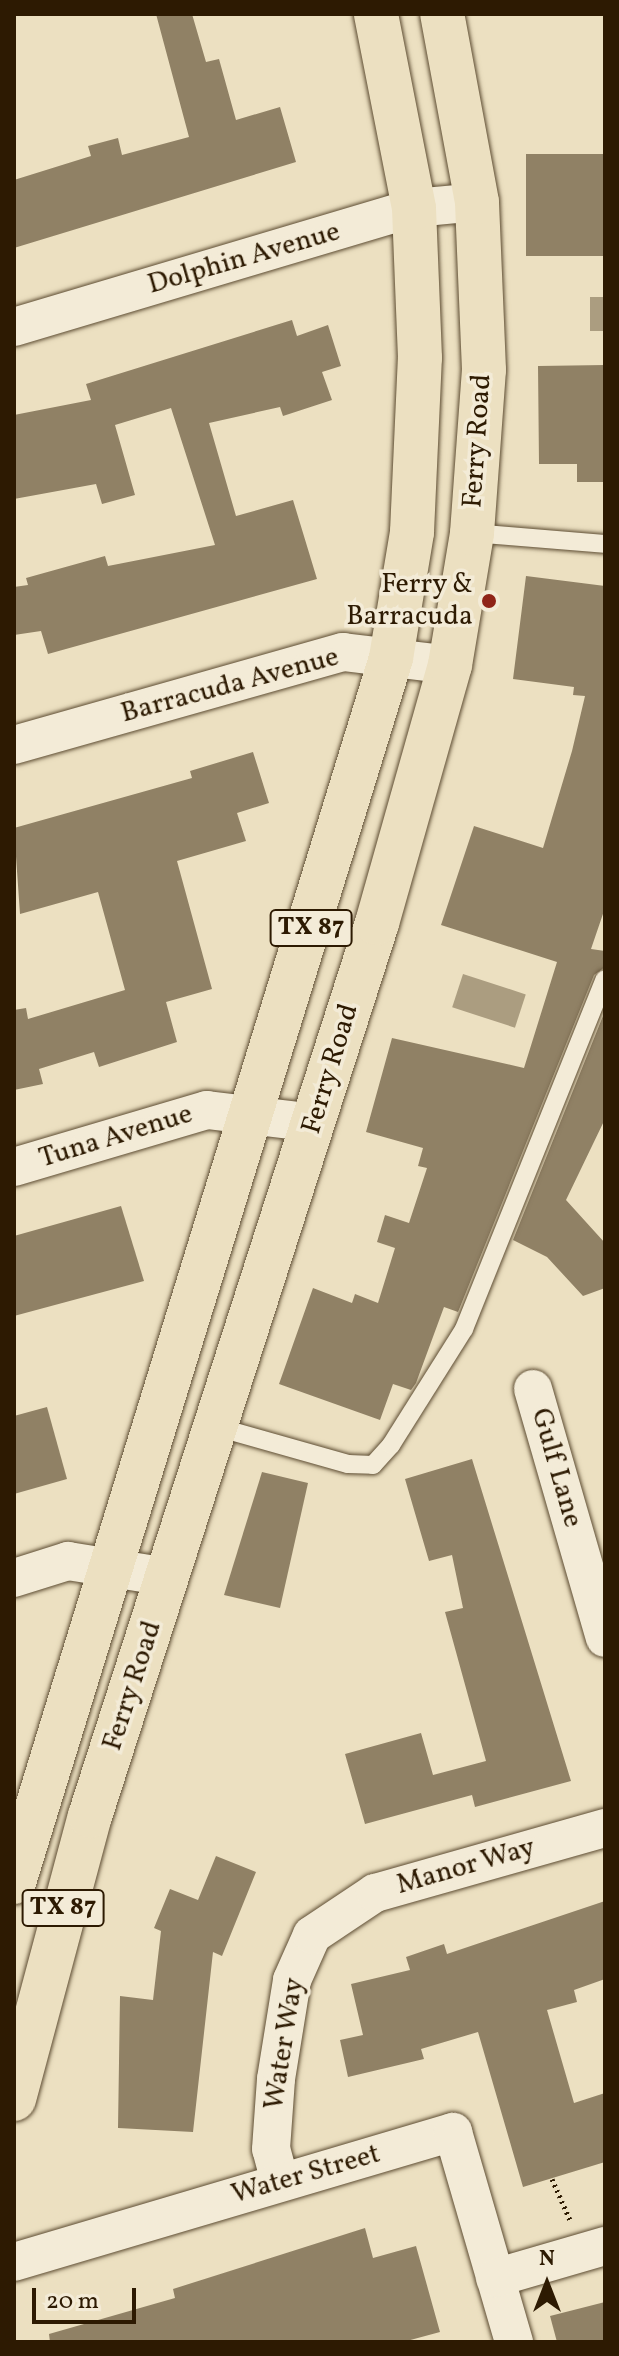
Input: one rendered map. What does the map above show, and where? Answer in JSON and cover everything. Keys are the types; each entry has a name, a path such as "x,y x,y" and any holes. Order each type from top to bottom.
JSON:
{"main road":[{"name":"Ferry Road","path":"14,1882 24,1819 111,1568 255,1116 391,658 414,485 420,358 414,208 376,14"},
{"name":"Ferry Road","path":"14,2099 90,1816 314,1123 450,665 472,533 484,370 477,202 442,14"}],"street":[{"name":"Dolphin Avenue","path":"14,327 414,208 477,202"},
{"name":"Barracuda Avenue","path":"14,745 343,652 450,665"},
{"name":"Tuna Avenue","path":"14,1167 207,1110 314,1123"},
{"name":"Gulf Lane","path":"533,1389 605,1638"},
{"path":"14,1578 68,1561 168,1577"},
{"name":"Manor Way","path":"331,1915 375,1893 605,1828"},
{"name":"Water Way","path":"280,2182 272,2135 292,1980 312,1935 331,1915"},
{"name":"Water Street","path":"14,2262 453,2132 495,2278"},
{"path":"514,2342 495,2278 592,2250"}],"lane":[{"path":"472,533 605,544"},
{"path":"217,1427 348,1464 373,1465 391,1445 464,1329 605,979"}],"path":[{"path":"552,2179 564,2193 592,2250"}],"shaded area":[{"path":"590,297 605,297 605,331 590,331"},
{"path":"463,974 526,994 515,1028 452,1007"}],"building":[{"path":"156,14 192,14 206,62 219,59 236,120 280,107 296,162 14,248 14,180 91,156 88,146 118,138 122,155 189,137"},
{"path":"526,154 605,154 605,256 526,256"},
{"path":"292,320 297,336 328,325 341,366 322,372 332,400 283,416 280,407 209,423 236,516 293,500 317,579 48,654 41,631 14,635 14,587 28,585 26,578 105,556 108,566 215,545 171,408 115,425 135,495 102,504 96,484 14,499 14,415 91,400 86,384"},
{"path":"605,365 605,482 577,482 577,464 539,464 538,366"},
{"path":"526,576 605,586 605,908 591,949 605,951 605,967 594,975 458,1312 444,1307 416,1383 411,1390 393,1384 380,1420 279,1384 313,1288 352,1303 355,1294 378,1303 395,1248 377,1242 385,1215 409,1223 427,1168 418,1166 423,1148 366,1132 392,1038 524,1068 557,962 441,925 474,826 543,848 572,751 585,696 573,695 574,687 513,679"},
{"path":"253,752 269,803 237,813 246,841 177,861 212,989 166,1002 177,1042 99,1067 94,1052 39,1069 43,1084 14,1090 14,1010 26,1008 28,1019 125,990 98,892 20,914 14,828 192,778 190,771"},
{"path":"605,1011 605,1119 566,1200 605,1243 605,1288 583,1296 547,1257 513,1240"},
{"path":"121,1206 144,1281 14,1316 14,1236"},
{"path":"47,1407 67,1479 14,1494 14,1416"},
{"path":"472,1459 571,1781 475,1807 472,1795 365,1824 345,1754 421,1733 433,1775 486,1761 445,1612 463,1608 452,1555 429,1561 405,1479"},
{"path":"262,1472 308,1483 280,1608 224,1595"},
{"path":"216,1856 256,1872 222,1956 213,1952 193,2132 118,2128 120,1996 153,2000 161,1931 154,1928 170,1889 198,1900"},
{"path":"605,1901 605,1979 574,1990 577,2002 547,2010 574,2103 605,2093 605,2162 523,2187 478,2032 421,2049 424,2059 348,2077 340,2040 363,2035 351,1984 410,1970 406,1957 444,1944 447,1954"},
{"path":"365,2228 373,2258 416,2246 440,2332 403,2342 50,2342 49,2334 175,2298 173,2289"},
{"path":"605,2302 605,2342 557,2342 550,2316"}],"place":[{"name":"Ferry & Barracuda","path":"489,601"}]}
